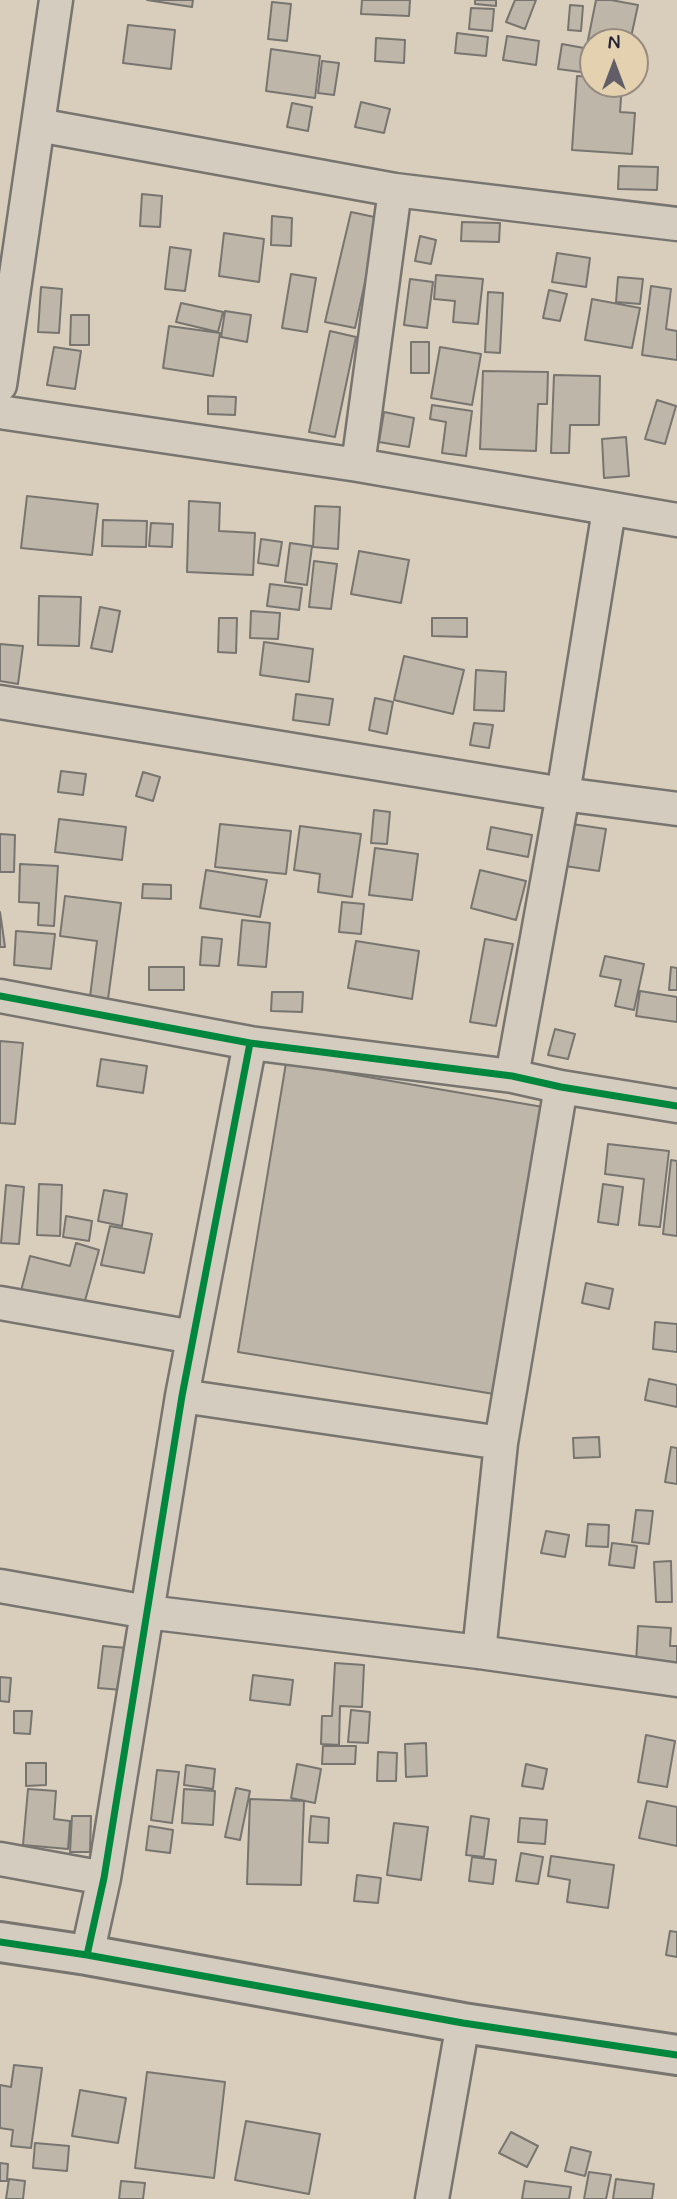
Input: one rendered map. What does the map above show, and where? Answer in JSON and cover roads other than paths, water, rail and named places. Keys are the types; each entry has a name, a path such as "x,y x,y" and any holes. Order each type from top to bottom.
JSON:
{"street":[{"path":"0,385 56,0"},
{"path":"38,125 395,190 677,224"},
{"path":"358,465 395,190"},
{"path":"0,412 358,465 677,520"},
{"path":"512,1076 563,794 609,510"},
{"path":"0,702 563,794 677,809"},
{"path":"0,996 250,1042 512,1076 677,1106"},
{"path":"87,1955 104,1878 182,1396 250,1042"},
{"path":"479,1652 501,1443 561,1087"},
{"path":"0,1303 193,1337"},
{"path":"182,1396 501,1443"},
{"path":"0,1586 147,1612 479,1652 677,1680"},
{"path":"0,1859 104,1878"},
{"path":"0,1942 87,1955 463,2023 677,2055"},
{"path":"432,2199 463,2023"}]}
